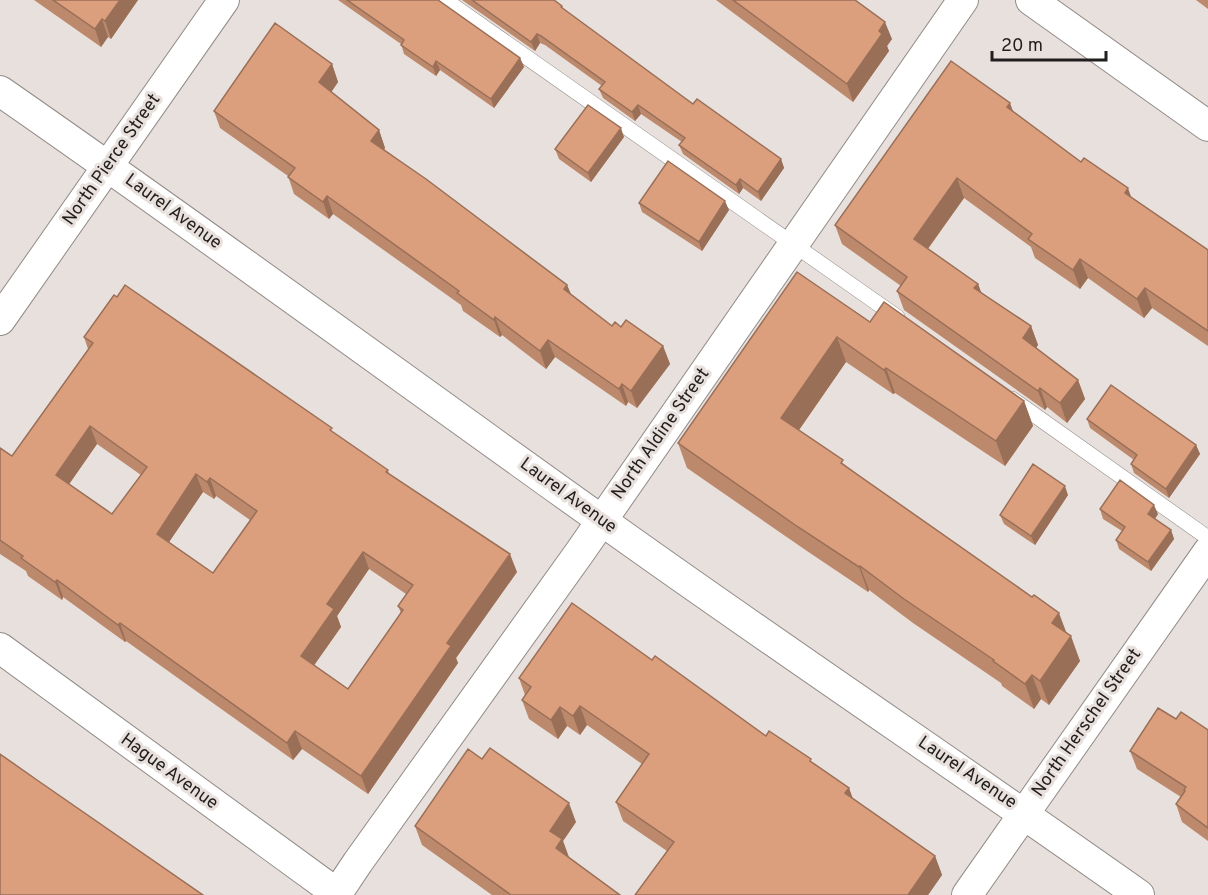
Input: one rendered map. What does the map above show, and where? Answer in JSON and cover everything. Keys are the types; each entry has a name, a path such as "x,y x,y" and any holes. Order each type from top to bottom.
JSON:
{"street":[{"name":"North Pierce Street","path":"0,320 224,0"},
{"name":"North Aldine Street","path":"337,895 358,862 602,520 963,0"},
{"path":"1031,0 1208,126"},
{"name":"Laurel Avenue","path":"0,91 602,520 1139,895"},
{"name":"North Herschel Street","path":"967,895 1208,552"},
{"name":"Hague Avenue","path":"0,648 337,895"}],"lane":[{"path":"445,0 908,325"},
{"path":"1004,393 1208,538"}],"building":[{"path":"53,0 120,0 105,21 102,19 95,29"},
{"path":"347,0 438,0 520,58 491,99 436,61 433,67 401,45 404,40"},
{"path":"472,0 554,0 693,104 697,99 781,159 758,192 740,179 736,185 679,145 685,138 638,105 632,112 599,89 605,82 541,36 537,34 531,42"},
{"path":"733,0 855,0 885,22 879,31 882,34 847,84"},
{"path":"275,23 332,64 319,82 379,130 371,141 426,179 567,285 564,289 612,326 615,322 621,327 626,320 663,346 631,391 622,384 619,389 548,340 540,351 495,317 494,320 457,293 459,291 327,196 323,202 288,177 295,168 214,111"},
{"path":"951,61 1010,103 1007,107 1081,162 1084,158 1128,188 1125,193 1208,250 1208,331 1145,288 1137,299 1080,259 1073,270 1028,239 1032,234 957,178 914,239 978,284 974,288 1031,326 1023,338 1078,380 1060,403 1040,388 1038,391 897,291 907,277 835,225"},
{"path":"588,105 621,128 588,173 555,149"},
{"path":"668,161 725,201 699,242 639,203"},
{"path":"797,272 870,322 884,302 1024,401 996,441 886,368 884,370 837,337 781,418 843,460 841,463 1032,597 1034,595 1059,613 1052,623 1071,636 1040,681 1032,675 1025,684 860,566 798,527 678,443"},
{"path":"125,285 332,428 330,430 388,470 386,472 510,554 447,643 451,646 361,776 295,731 287,743 120,623 118,625 57,580 55,582 21,558 23,556 0,540 0,448 12,456 93,343 84,337 114,295 117,297","holes":["90,426 147,467 112,514 56,475","196,474 207,482 210,478 257,511 213,573 157,534","363,552 413,585 398,606 403,610 348,689 301,656 334,609 327,604"]},
{"path":"1111,385 1196,445 1166,489 1131,464 1137,455 1087,419"},
{"path":"1033,464 1065,486 1031,536 1000,515"},
{"path":"1120,480 1154,505 1148,514 1171,530 1148,562 1116,540 1125,527 1100,509"},
{"path":"572,603 652,660 655,656 766,736 769,731 811,759 810,761 849,788 845,793 935,856 908,895 635,895 674,842 616,802 649,754 580,706 573,716 560,707 551,720 522,700 531,687 519,678"},
{"path":"1158,708 1176,719 1181,712 1208,730 1208,828 1176,804 1186,787 1130,751"},
{"path":"490,748 569,803 550,831 562,839 556,848 620,895 511,895 415,826 468,749 482,759"},
{"path":"0,754 37,780 203,895 0,895"}]}
